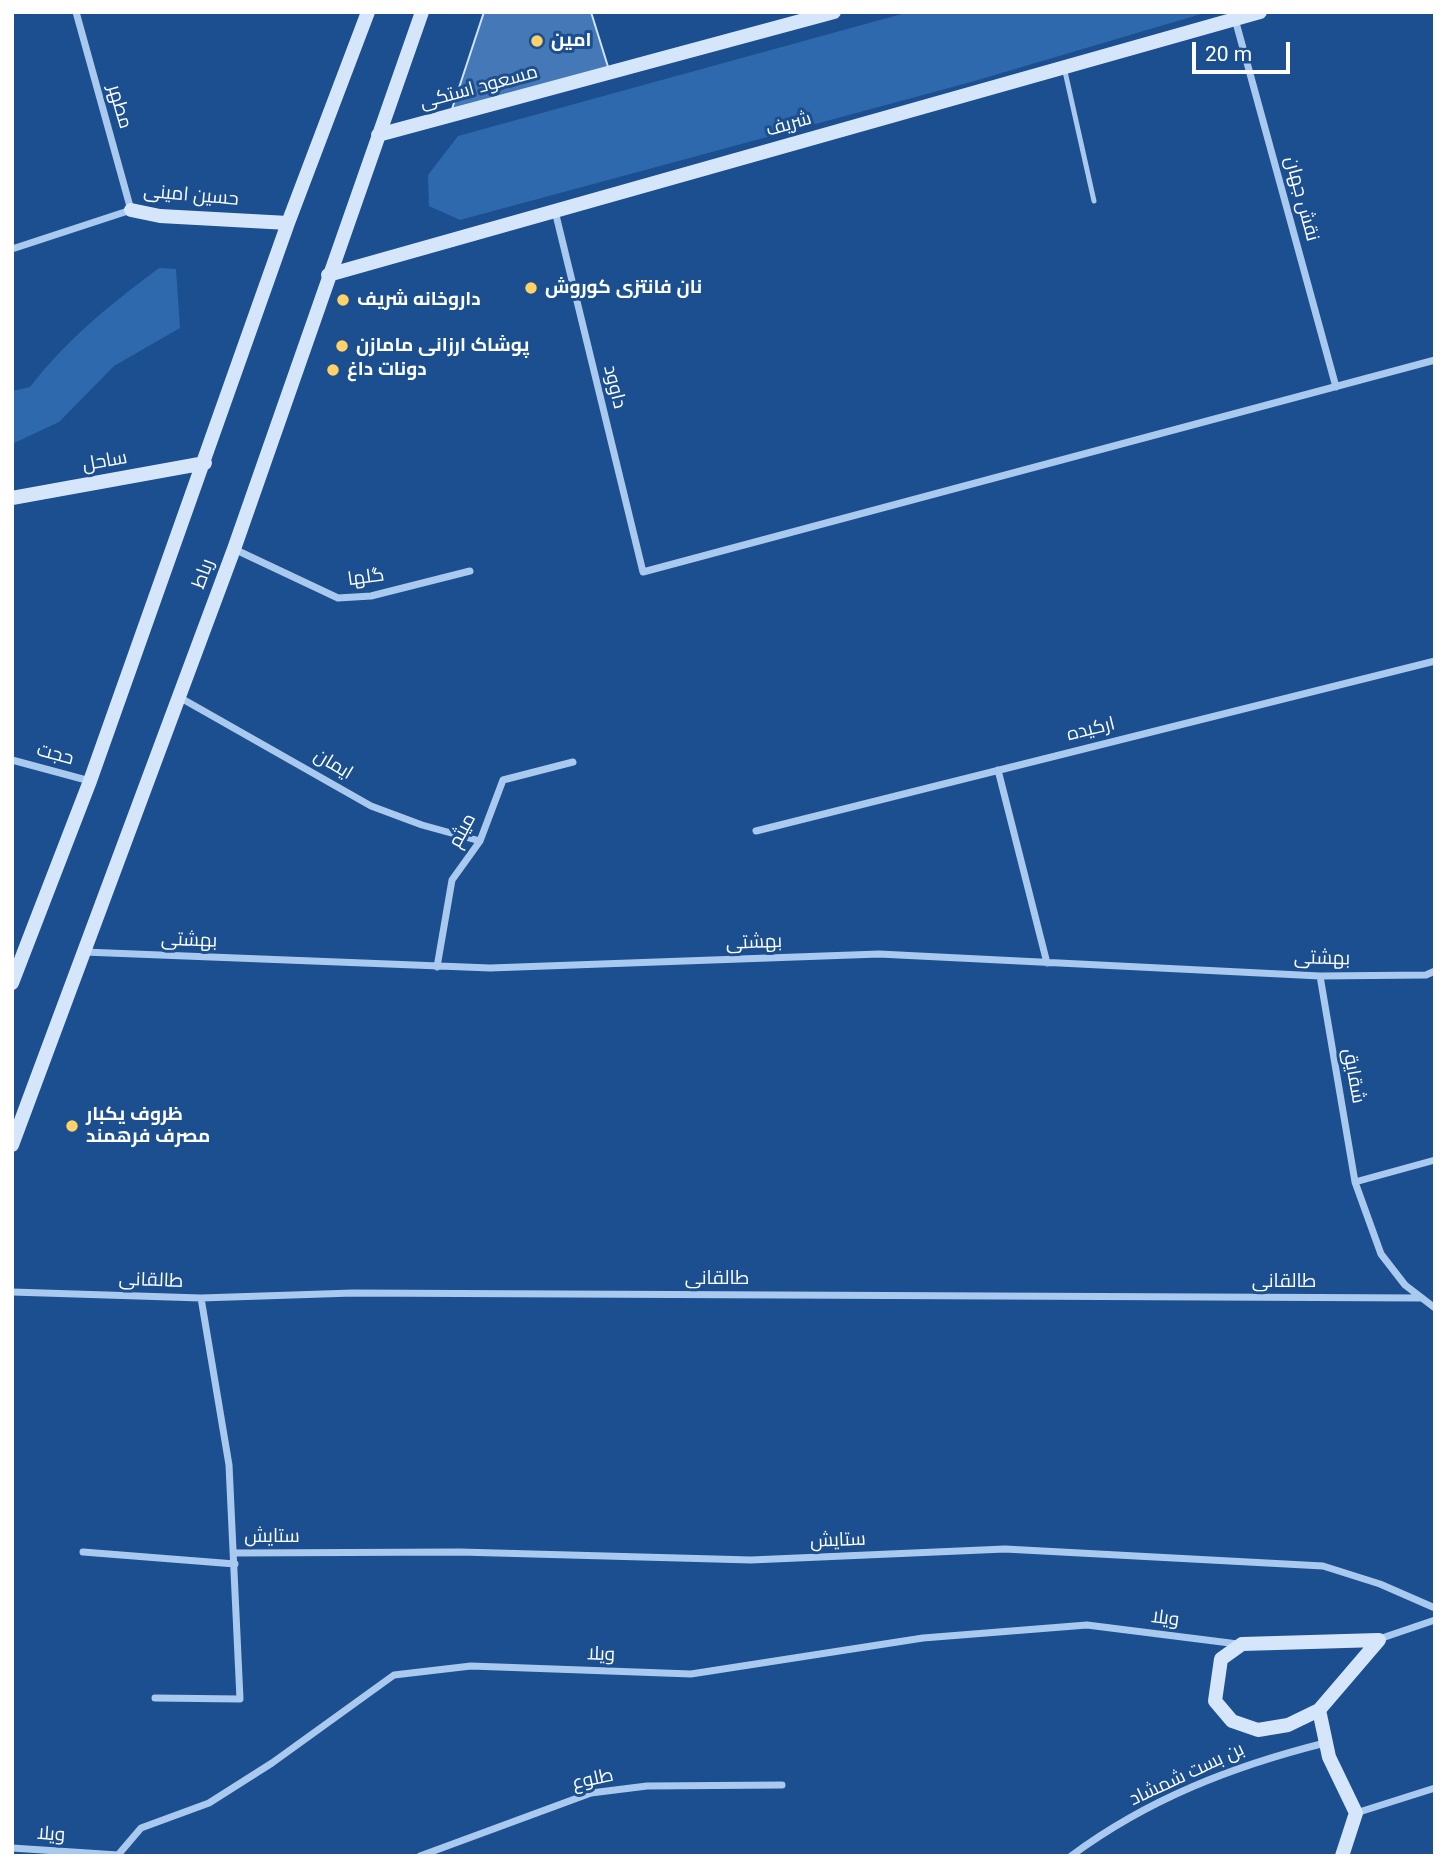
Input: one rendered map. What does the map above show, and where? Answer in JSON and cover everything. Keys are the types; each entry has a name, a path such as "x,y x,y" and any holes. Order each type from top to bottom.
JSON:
{"street":[{"name":"مطهر","path":"76,12 131,210"},
{"name":"رباط","path":"12,983 90,781 288,223 368,12"},
{"name":"رباط","path":"12,1145 234,549 422,12"},
{"name":"مسعود استکی","path":"377,135 834,12"},
{"name":"شریف","path":"328,275 1260,12"},
{"name":"نقش جهان","path":"1236,19 1336,387"},
{"name":"حسین امینی","path":"12,249 131,210 160,216 288,223"},
{"name":"داوود","path":"555,210 643,572 1336,387"},
{"path":"1336,387 1435,360"},
{"name":"ساحل","path":"12,498 205,463"},
{"name":"گلها","path":"234,549 338,598 371,596 470,570"},
{"name":"ارکیده","path":"756,831 1435,661"},
{"name":"ایمان","path":"178,697 371,806 422,825 480,841"},
{"name":"حجت","path":"12,760 90,781"},
{"name":"میثم","path":"437,967 452,880 480,841 503,780 573,762"},
{"path":"998,770 1047,963"},
{"name":"بهشتی","path":"84,952 437,967 879,954 1320,976 1426,975 1435,971"},
{"name":"شقایق","path":"1320,976 1355,1182 1381,1254 1405,1285 1435,1308"},
{"path":"1355,1182 1435,1160"},
{"name":"طالقانی","path":"12,1292 201,1298 353,1293 1422,1298"},
{"name":"ستایش","path":"155,1698 240,1699 229,1465 201,1298"},
{"name":"ستایش","path":"234,1553 460,1552 751,1560 1005,1549 1323,1566 1380,1584 1435,1608"},
{"path":"83,1552 235,1564"},
{"path":"1379,1640 1318,1710 1288,1726 1258,1730 1232,1721 1215,1702 1216,1676 1221,1659 1242,1644 1379,1640 1435,1620"},
{"name":"ویلا","path":"12,1848 118,1855 141,1828 209,1803 394,1675 471,1666 691,1674 923,1638 1087,1625 1242,1644"},
{"path":"1318,1710 1325,1743 1356,1813 1342,1856"},
{"name":"بن بست شمشاد","path":"1071,1856 1152,1804 1252,1762 1325,1743"},
{"name":"طلوع","path":"421,1856 591,1793 647,1786 782,1785"},
{"path":"1356,1813 1435,1788"}],"lane":[{"path":"1064,67 1094,201"}],"shaded area":[{"path":"909,12 1208,12 971,82 460,220 429,206 428,175 458,136"},
{"path":"159,268 176,269 180,328 114,366 59,422 12,444 12,391 30,387 90,323"}],"building":[{"name":"امین","path":"484,12 591,12 609,70 452,109"}],"place":[{"name":"امین","path":"537,41"},
{"name":"نان فانتزی کوروش","path":"531,288"},
{"name":"داروخانه شریف","path":"343,300"},
{"name":"پوشاک ارزانی مامازن","path":"342,346"},
{"name":"دونات داغ","path":"333,370"},
{"name":"ظروف یکبار مصرف فرهمند","path":"72,1126"}]}
